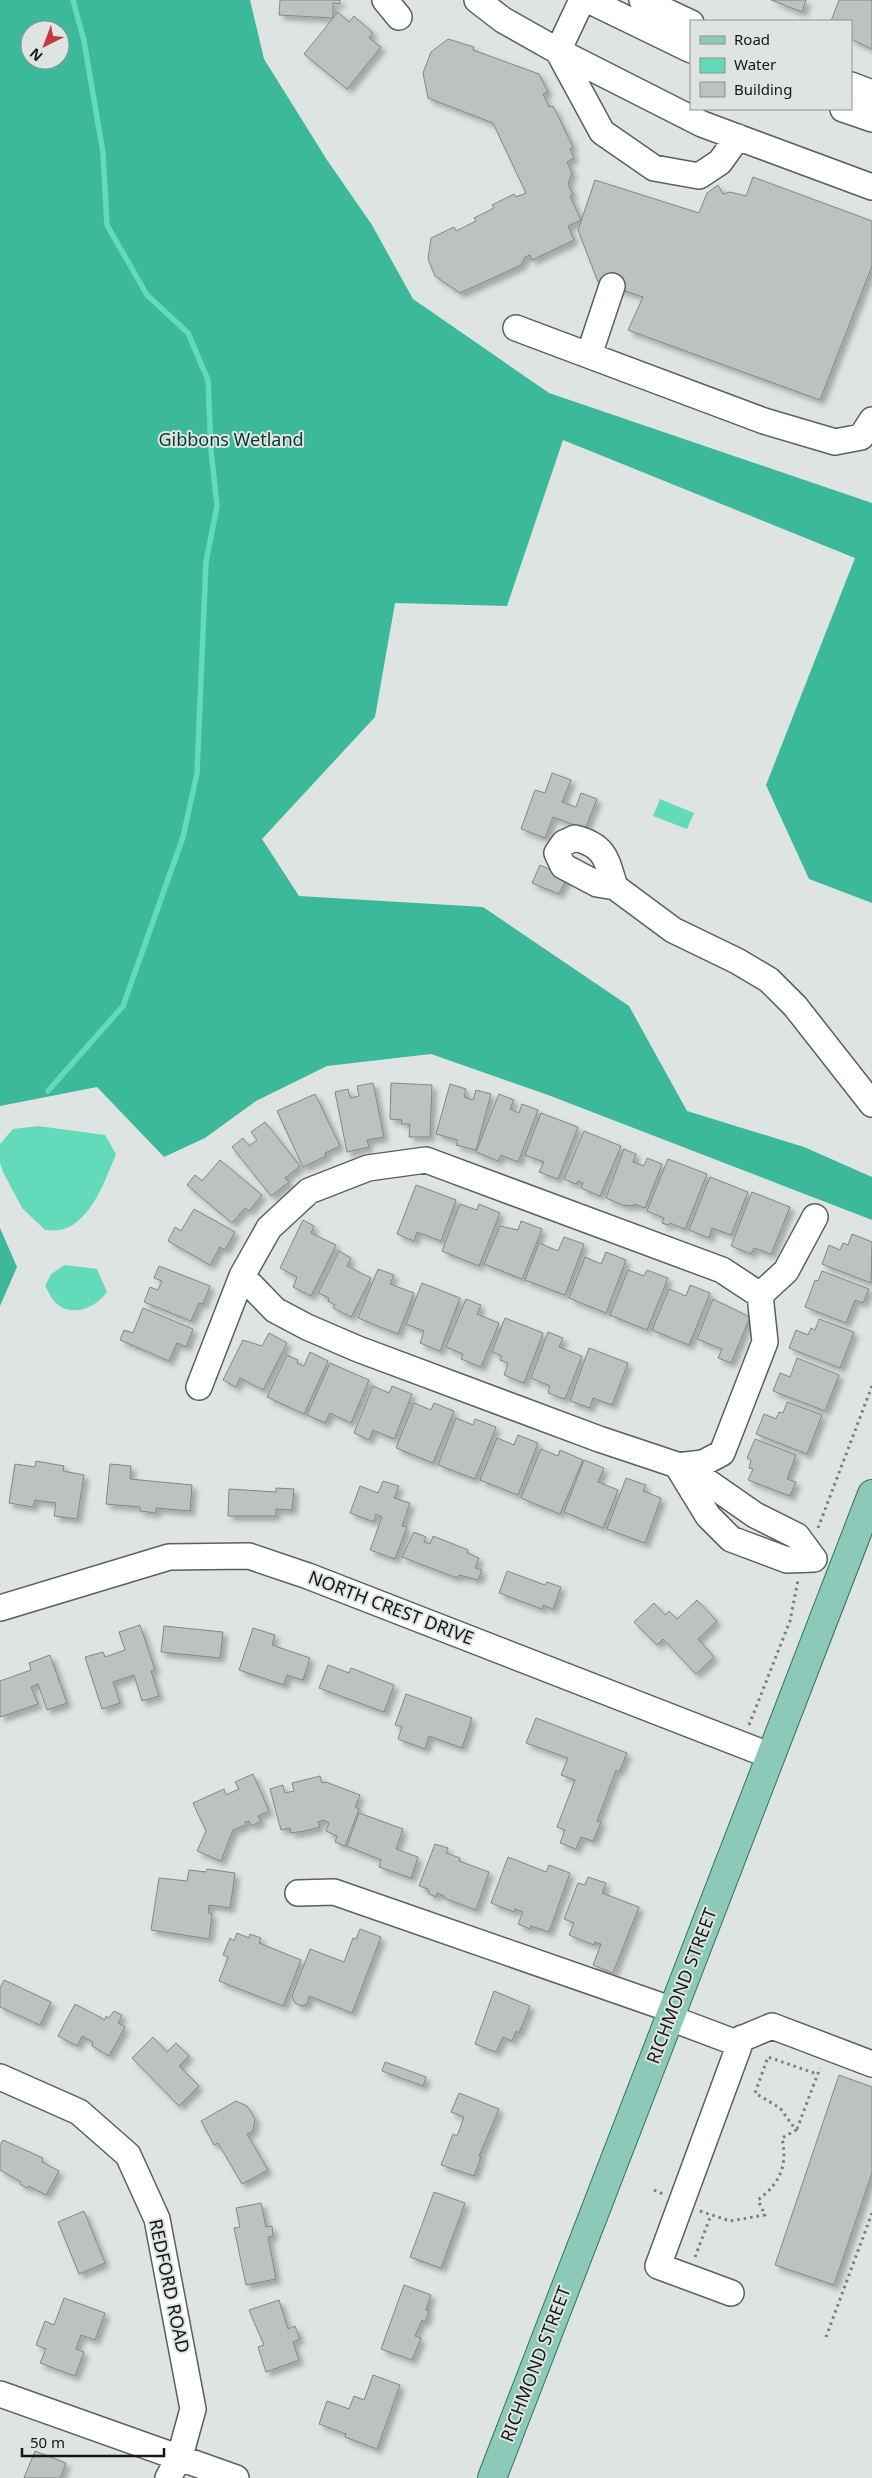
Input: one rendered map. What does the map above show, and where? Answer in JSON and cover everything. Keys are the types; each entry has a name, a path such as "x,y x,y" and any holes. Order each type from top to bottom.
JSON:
{"main road":[{"name":"RICHMOND STREET","path":"492,2478 872,1494"}],"street":[{"path":"478,0 503,20 558,51 702,124 872,187"},
{"path":"558,51 582,0"},
{"path":"588,0 655,35 690,50"},
{"path":"642,0 690,23"},
{"path":"558,51 602,132 654,168 699,176 720,162 738,137"},
{"path":"852,85 872,93"},
{"path":"588,355 612,286"},
{"path":"516,328 764,421 834,442 861,437 872,420"},
{"path":"615,887 673,930 737,961 769,980 795,1006 872,1104"},
{"path":"199,1387 242,1276 269,1228 309,1191 368,1168 426,1160 722,1270 760,1295"},
{"path":"760,1295 786,1272 815,1217"},
{"path":"242,1276 275,1310 341,1342 599,1439 689,1469 755,1516 797,1536 814,1559 787,1560 731,1539 708,1516 677,1466"},
{"path":"677,1466 703,1463 722,1453 765,1342 760,1295"},
{"name":"NORTH CREST DRIVE","path":"0,1608 169,1557 249,1556 308,1576 771,1756"},
{"path":"298,1893 334,1892 672,2014 734,2042 772,2026 872,2064"},
{"path":"731,2293 658,2266 742,2038"},
{"name":"REDFORD ROAD","path":"0,2077 79,2112 128,2155 157,2219 193,2409 180,2456 168,2478"},
{"path":"0,2394 180,2456 236,2478"}],"path":[{"path":"796,2130 780,2108 755,2093 768,2057 817,2074"},
{"path":"654,2190 711,2215 730,2221 765,2215 758,2200 772,2190 779,2180 785,2156 782,2138 796,2130 817,2074 824,2061"},
{"path":"826,2337 872,2213"},
{"path":"693,2262 711,2215"}],"green space":[{"name":"Gibbons Wetland","path":"0,0 250,0 264,59 327,160 372,225 413,299 549,393 872,503 872,903 809,879 766,785 855,558 563,440 507,606 395,603 375,717 262,839 299,896 483,907 629,1006 687,1111 804,1147 872,1177 872,1220 548,1095 431,1054 327,1066 256,1101 205,1138 164,1157 97,1087 0,1106"},
{"path":"0,1228 17,1267 0,1306"}],"water":[{"path":"660,799 694,813 687,829 653,816"},
{"path":"38,1126 105,1135 116,1154 103,1186 90,1208 83,1217 62,1230 45,1230 22,1208 0,1163 0,1144 13,1129"},
{"path":"65,1265 97,1269 107,1292 96,1303 82,1310 66,1309 59,1306 45,1286 51,1274"}],"building":[{"path":"280,0 340,0 340,4 333,3 333,18 279,15"},
{"path":"771,0 806,0 802,12"},
{"path":"839,0 872,0 872,49 852,39 852,20 831,20"},
{"path":"338,12 349,22 354,16 373,33 369,38 381,47 347,89 304,54"},
{"path":"448,39 474,47 473,50 539,74 548,92 543,94 549,107 553,106 573,147 570,149 574,158 567,162 572,173 568,184 573,195 570,196 581,220 568,226 574,240 532,260 530,255 525,257 521,265 460,293 435,276 428,259 431,238 454,227 456,231 476,221 474,218 494,208 492,205 514,194 516,197 526,193 493,123 428,98 423,73 431,52"},
{"path":"753,177 872,221 872,266 820,400 628,330 643,297 598,282 578,230 595,180 699,213 707,193 718,185 723,194 730,192 746,196"},
{"path":"552,773 571,780 562,802 576,807 581,793 597,799 585,829 553,817 545,838 521,829 535,790 545,793"},
{"path":"540,865 567,877 559,894 532,883"},
{"path":"373,1083 384,1137 367,1140 369,1147 347,1152 335,1092 348,1089 350,1098 359,1096 357,1086"},
{"path":"391,1083 432,1085 430,1137 409,1137 410,1124 401,1124 402,1120 390,1119"},
{"path":"450,1084 466,1089 464,1097 473,1100 476,1090 491,1094 476,1150 456,1145 458,1140 436,1134"},
{"path":"315,1094 340,1146 325,1153 326,1156 303,1167 277,1111"},
{"path":"499,1094 514,1100 510,1109 519,1113 522,1104 538,1110 518,1162 501,1155 498,1161 476,1152"},
{"path":"541,1113 578,1127 558,1179 539,1172 544,1162 525,1155"},
{"path":"265,1122 300,1166 285,1178 289,1182 271,1196 232,1147 243,1138 249,1146 257,1140 251,1132"},
{"path":"584,1131 621,1146 600,1196 581,1188 583,1183 578,1181 576,1184 564,1179"},
{"path":"624,1149 636,1154 633,1162 644,1166 647,1158 662,1164 645,1208 634,1204 633,1206 623,1205 606,1198"},
{"path":"668,1159 707,1174 685,1229 670,1223 668,1225 662,1223 664,1218 647,1211"},
{"path":"220,1160 262,1195 249,1211 245,1208 232,1223 187,1185 195,1175 202,1181"},
{"path":"710,1177 748,1192 731,1235 712,1228 709,1238 689,1230"},
{"path":"416,1185 456,1200 441,1241 417,1232 414,1241 397,1234"},
{"path":"752,1192 790,1207 771,1254 754,1248 751,1254 731,1246"},
{"path":"460,1204 477,1210 479,1204 500,1213 479,1266 442,1251"},
{"path":"194,1209 235,1232 225,1250 220,1247 210,1265 168,1241 175,1227 181,1231"},
{"path":"303,1220 314,1226 311,1233 336,1245 311,1296 293,1287 297,1277 280,1268"},
{"path":"521,1221 542,1229 522,1279 484,1264 500,1226 518,1230"},
{"path":"852,1234 872,1242 871,1283 822,1264 829,1245 840,1250 843,1243 848,1245"},
{"path":"564,1237 584,1244 565,1295 525,1280 539,1243 558,1251"},
{"path":"339,1251 351,1258 347,1266 371,1278 351,1317 333,1308 335,1305 328,1301 329,1298 318,1293"},
{"path":"606,1252 626,1260 606,1313 569,1298 585,1257 601,1264"},
{"path":"159,1266 210,1286 203,1304 199,1303 191,1321 144,1302 150,1287 158,1290 162,1281 154,1278"},
{"path":"378,1269 394,1275 390,1284 414,1293 398,1334 358,1318"},
{"path":"628,1270 644,1276 647,1270 668,1278 647,1330 610,1315"},
{"path":"822,1271 869,1289 863,1303 855,1300 846,1323 805,1307 815,1280 818,1281"},
{"path":"422,1283 460,1298 440,1351 420,1343 424,1331 406,1324"},
{"path":"690,1285 710,1293 689,1345 652,1330 669,1289 686,1296"},
{"path":"466,1299 481,1305 477,1314 499,1323 481,1367 461,1359 463,1354 446,1347"},
{"path":"713,1299 750,1317 731,1363 718,1358 722,1349 697,1339"},
{"path":"143,1308 193,1329 186,1347 177,1343 169,1361 120,1340 124,1330 133,1333"},
{"path":"505,1318 543,1333 524,1383 504,1375 508,1363 500,1360 502,1356 492,1352"},
{"path":"819,1319 854,1332 840,1368 789,1348 796,1330 808,1335 811,1328 815,1330"},
{"path":"548,1332 563,1338 559,1347 582,1356 565,1399 548,1393 550,1386 531,1378"},
{"path":"269,1333 287,1343 263,1390 240,1378 236,1387 223,1380 243,1340 262,1346"},
{"path":"589,1348 628,1363 612,1405 593,1398 590,1408 570,1401"},
{"path":"310,1352 328,1361 304,1414 267,1397 287,1355 298,1360 297,1363 304,1366"},
{"path":"797,1358 839,1375 825,1411 773,1391 780,1373 790,1377"},
{"path":"330,1363 369,1380 351,1423 330,1413 325,1423 307,1415"},
{"path":"373,1386 389,1393 392,1386 412,1394 394,1439 373,1430 369,1440 354,1433"},
{"path":"787,1402 822,1415 807,1454 756,1434 764,1414 776,1419 779,1412 783,1413"},
{"path":"414,1403 431,1410 434,1403 454,1411 433,1463 396,1448"},
{"path":"456,1418 473,1425 475,1419 496,1427 475,1479 438,1465"},
{"path":"518,1435 538,1443 518,1495 480,1480 497,1438 514,1445"},
{"path":"755,1439 796,1455 787,1479 796,1482 790,1496 748,1480 753,1469 749,1468 751,1460 747,1458"},
{"path":"541,1449 558,1456 560,1450 583,1460 560,1514 521,1498"},
{"path":"584,1460 604,1468 598,1482 618,1490 603,1528 564,1512"},
{"path":"36,1461 64,1466 63,1471 84,1475 77,1519 54,1516 56,1503 35,1500 33,1507 9,1503 15,1464 35,1467"},
{"path":"110,1464 131,1466 130,1479 192,1485 190,1511 156,1508 156,1513 140,1511 140,1507 106,1504"},
{"path":"626,1478 646,1485 643,1491 661,1498 645,1543 607,1529"},
{"path":"383,1481 399,1486 394,1498 410,1503 402,1526 407,1527 395,1559 370,1550 382,1517 376,1514 374,1522 350,1513 360,1486 378,1493"},
{"path":"276,1488 294,1489 292,1510 276,1509 276,1516 228,1516 229,1489 276,1492"},
{"path":"414,1532 426,1537 424,1542 430,1544 433,1536 468,1550 467,1553 479,1558 475,1568 482,1570 478,1580 459,1575 457,1578 402,1557"},
{"path":"507,1571 545,1585 547,1582 561,1587 553,1609 543,1605 542,1609 499,1593"},
{"path":"697,1600 717,1621 698,1639 714,1657 696,1674 663,1639 657,1645 634,1622 654,1603 665,1615 669,1611 677,1619"},
{"path":"140,1625 155,1670 151,1671 159,1696 142,1701 134,1675 113,1682 120,1703 102,1709 85,1657 103,1652 105,1657 125,1650 119,1632"},
{"path":"164,1626 223,1632 220,1658 161,1652"},
{"path":"253,1628 275,1635 272,1645 310,1658 303,1680 287,1675 284,1685 239,1670"},
{"path":"50,1655 67,1703 47,1710 38,1684 31,1687 38,1704 0,1717 0,1681 31,1670 29,1663"},
{"path":"328,1665 349,1673 351,1668 394,1685 384,1712 319,1688"},
{"path":"406,1694 472,1718 462,1748 429,1736 425,1749 398,1739 402,1727 395,1725"},
{"path":"536,1718 627,1753 619,1772 616,1770 597,1821 601,1822 593,1841 581,1837 576,1849 560,1843 565,1830 557,1827 575,1780 561,1775 568,1758 526,1743"},
{"path":"253,1774 269,1811 258,1816 261,1821 251,1826 249,1821 245,1822 246,1825 233,1830 221,1861 197,1851 206,1831 193,1803 224,1789 226,1795 239,1789 235,1782"},
{"path":"320,1776 322,1783 326,1782 360,1795 355,1807 359,1809 345,1846 335,1842 337,1836 326,1831 329,1823 324,1820 318,1822 320,1827 305,1831 291,1833 290,1828 281,1830 270,1789 283,1785 285,1793 294,1791 292,1783"},
{"path":"359,1813 403,1829 396,1849 418,1857 411,1878 379,1867 381,1860 347,1846"},
{"path":"435,1844 448,1848 446,1853 460,1858 459,1861 489,1872 476,1910 444,1898 444,1896 437,1893 436,1897 429,1894 428,1889 419,1886"},
{"path":"508,1857 546,1872 549,1865 570,1873 549,1932 531,1926 530,1929 518,1924 523,1912 515,1909 514,1912 491,1903"},
{"path":"207,1869 235,1873 230,1908 209,1905 208,1913 212,1914 209,1939 151,1930 159,1878 187,1881 189,1870 206,1872"},
{"path":"588,1877 606,1883 602,1893 639,1907 613,1973 593,1965 601,1944 595,1942 594,1945 569,1935 574,1923 564,1919 578,1883 585,1885"},
{"path":"360,1929 381,1937 352,2013 309,1996 307,2004 301,2006 295,2003 292,1996 310,1949 344,1962 353,1938 356,1939"},
{"path":"237,1933 249,1938 250,1934 261,1938 259,1943 301,1960 283,2006 219,1981 228,1957 223,1955 230,1938 234,1941"},
{"path":"4,1980 51,2002 40,2025 0,2007 0,1988"},
{"path":"494,1991 530,2006 519,2033 516,2031 512,2041 503,2037 496,2052 475,2044"},
{"path":"75,2004 105,2020 106,2016 109,2018 114,2011 122,2015 118,2023 125,2027 109,2056 92,2046 93,2042 82,2036 77,2046 58,2036"},
{"path":"153,2037 167,2052 176,2043 189,2056 179,2066 199,2086 179,2106 132,2058"},
{"path":"385,2062 426,2077 423,2086 382,2071"},
{"path":"839,2075 872,2087 872,2173 834,2285 775,2265"},
{"path":"459,2093 499,2109 479,2156 481,2157 474,2176 441,2165 453,2134 457,2136 464,2117 451,2112"},
{"path":"236,2101 247,2106 255,2119 253,2131 247,2134 268,2170 242,2184 218,2143 214,2145 201,2121"},
{"path":"3,2140 43,2158 42,2162 59,2171 46,2195 29,2186 27,2188 20,2184 21,2182 0,2170 0,2145"},
{"path":"434,2192 465,2203 441,2268 410,2257"},
{"path":"261,2203 266,2227 272,2226 273,2236 268,2237 276,2279 246,2285 234,2228 240,2227 236,2208"},
{"path":"84,2211 105,2263 79,2274 58,2222"},
{"path":"404,2285 431,2295 426,2310 429,2311 425,2322 422,2320 415,2336 421,2338 412,2360 381,2349"},
{"path":"64,2298 105,2313 95,2340 81,2335 76,2349 84,2352 75,2376 40,2363 46,2349 36,2345 45,2321 54,2325"},
{"path":"279,2300 288,2329 295,2326 300,2339 293,2342 299,2360 266,2372 258,2347 264,2345 249,2310"},
{"path":"373,2375 400,2385 377,2449 345,2437 346,2434 319,2424 327,2401 349,2409 354,2396 364,2400"},
{"path":"35,2451 66,2463 60,2478 24,2478"}],"waterway":[{"path":"48,1091 123,1006 183,837 197,773 206,562 217,506 211,450 208,380 188,333 147,295 107,225 103,153 84,41 73,0"}]}
